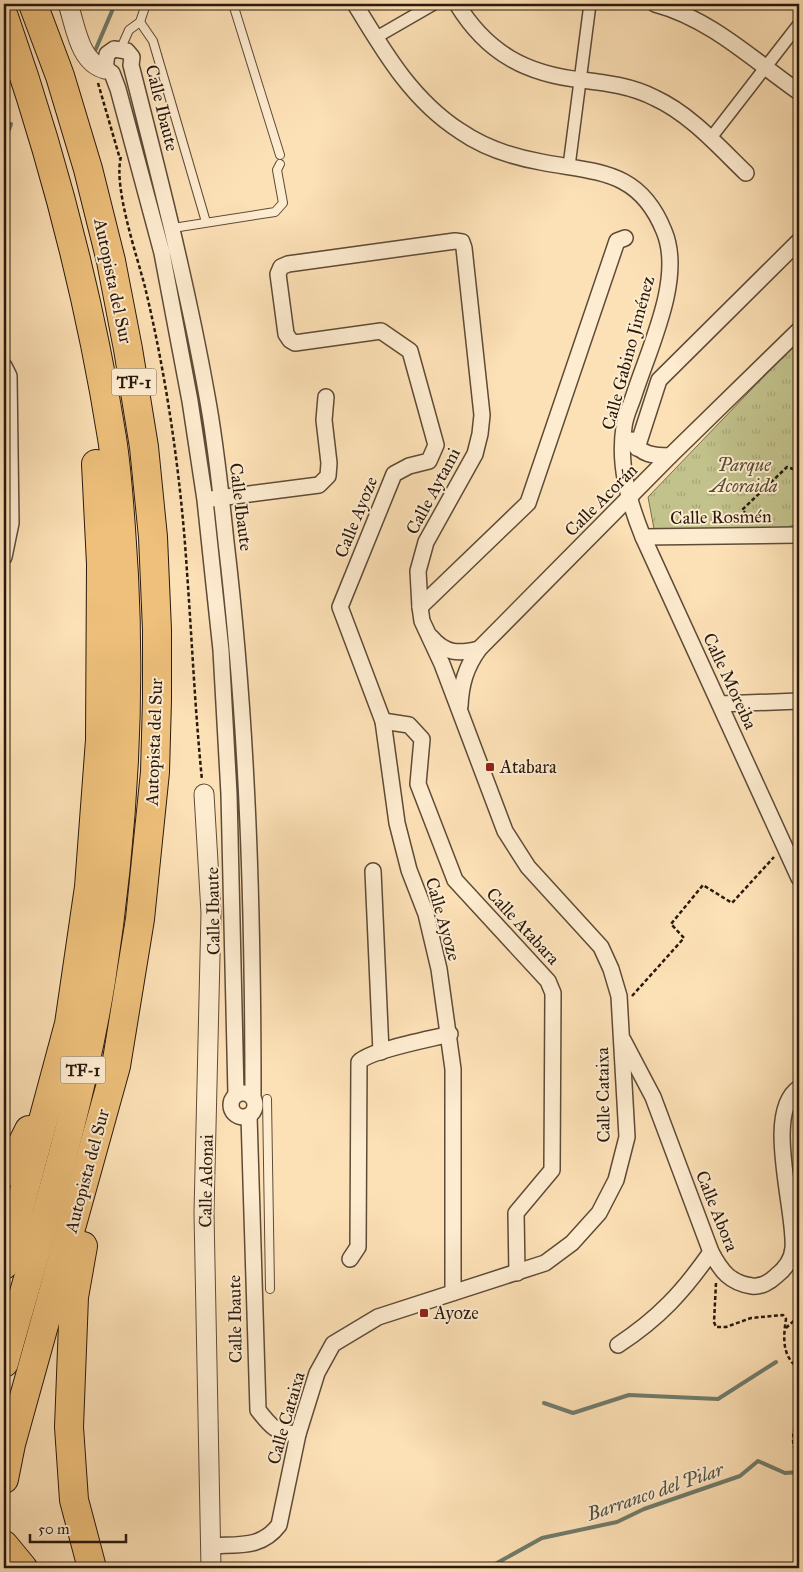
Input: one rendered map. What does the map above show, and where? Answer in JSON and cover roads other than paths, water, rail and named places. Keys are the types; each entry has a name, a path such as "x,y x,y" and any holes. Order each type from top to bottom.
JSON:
{"highway":[{"name":"Autopista del Sur","path":"4,1479 11,1444 116,1066 140,918 155,772 157,630 152,537 144,447 111,261 71,113 33,4"},
{"name":"Autopista del Sur","path":"4,17 50,156 82,282 95,346 112,440 122,533 126,625 126,727 120,830 101,981 88,1048 66,1141 4,1363"},
{"path":"4,1265 69,1024 88,887 100,740 100,536 98,480 87,378 95,346"},
{"path":"4,1173 14,1160 39,1110 69,1024"},
{"path":"92,1568 74,1500 71,1463 69,1427 74,1297 82,1246 117,1114 116,1066"},
{"path":"4,1544 23,1568"}],"street":[{"path":"68,4 86,58 96,67 104,69 108,54 114,49 121,48"},
{"name":"Calle Gabino Jiménez","path":"355,4 404,81 432,110 461,132 496,150 540,162 605,172 640,194 656,213 665,232 671,254 669,288 624,426 622,458 628,500"},
{"path":"375,38 434,4"},
{"path":"457,4 467,20 488,44 509,59 536,72 629,88 656,98 710,139 746,173"},
{"path":"569,166 590,4"},
{"path":"655,4 684,13 704,23 799,92"},
{"path":"710,139 799,24"},
{"name":"Calle Ibaute","path":"121,48 132,57 131,65 178,250 208,398 239,648 248,793 260,1098"},
{"name":"Calle Ibaute","path":"104,69 112,73 130,132 162,253 190,401 205,500 220,650 229,794 236,1094"},
{"path":"420,607 528,503 617,241 625,238"},
{"name":"Calle Ayoze","path":"453,1293 453,1069 450,1034 439,969 426,914 409,870 397,823 383,721 340,607 394,474 408,466 429,461 436,445 410,351 381,331 295,343 286,334 278,274 281,267 288,264 455,241 462,242"},
{"path":"637,448 659,380 799,241"},
{"name":"Calle Aytami","path":"442,664 427,632 420,607 418,571 426,542 475,454 482,415 462,242"},
{"path":"162,253 178,250"},
{"name":"Calle Acorán","path":"460,713 463,680 468,665 479,649 670,456 799,330"},
{"path":"4,366 8,376 6,426 11,523 4,557"},
{"path":"205,500 319,485 328,476 329,469 324,420 326,397"},
{"path":"624,426 637,448 650,456 670,456"},
{"name":"Calle Moreiba","path":"628,500 643,538 799,878"},
{"name":"Calle Rosmén","path":"643,538 799,535"},
{"path":"427,632 440,647 447,650 463,653 479,649"},
{"name":"Calle Cataixa","path":"210,1546 258,1542 270,1536 279,1525 298,1434 317,1374 334,1344 378,1318 545,1263 572,1243 599,1213 616,1180 627,1137 619,996 611,969 601,947 528,867 505,831 442,664"},
{"path":"720,704 799,701"},
{"name":"Calle Atabara","path":"383,721 409,725 422,738 418,784 455,880 548,981 553,993 552,1170 516,1213 518,1273"},
{"path":"229,794 248,793"},
{"name":"Calle Adonai","path":"204,794 211,913 204,1213 211,1568"},
{"path":"232,870 250,870"},
{"path":"373,871 381,1052"},
{"path":"350,1260 358,1247 357,1069 359,1062 363,1057 450,1034"},
{"name":"Calle Abora","path":"620,1034 653,1097 711,1252 723,1273 739,1284 756,1287 770,1282 787,1267 793,1248 781,1131 786,1109 799,1088"},
{"path":"246,1093 260,1098 249,1116 241,1117 232,1110 230,1104 236,1094 246,1093"},
{"name":"Calle Ibaute","path":"249,1116 258,1410 271,1427 285,1434 298,1434"},
{"path":"618,1345 655,1319 679,1294 711,1252"}],"lane":[{"path":"121,48 129,30 140,22 146,4"},
{"path":"233,4 280,155"},
{"path":"140,22 154,41 206,222"},
{"path":"173,228 275,212 283,203 277,170 280,164"},
{"path":"260,1098 268,1197 270,1289"},
{"path":"251,1196 268,1197"}],"waterway":[{"path":"95,51 115,4"},
{"path":"4,143 11,124"},
{"path":"544,1403 573,1413 629,1395 718,1399 776,1362"},
{"name":"Barranco del Pilar","path":"488,1568 542,1538 617,1522 644,1509 740,1476 758,1461 785,1473 799,1472"}],"place":[{"name":"Atabara","path":"490,767"},
{"name":"Ayoze","path":"424,1313"}],"park label":[{"name":"Parque Acoraida","path":"744,475"}]}
